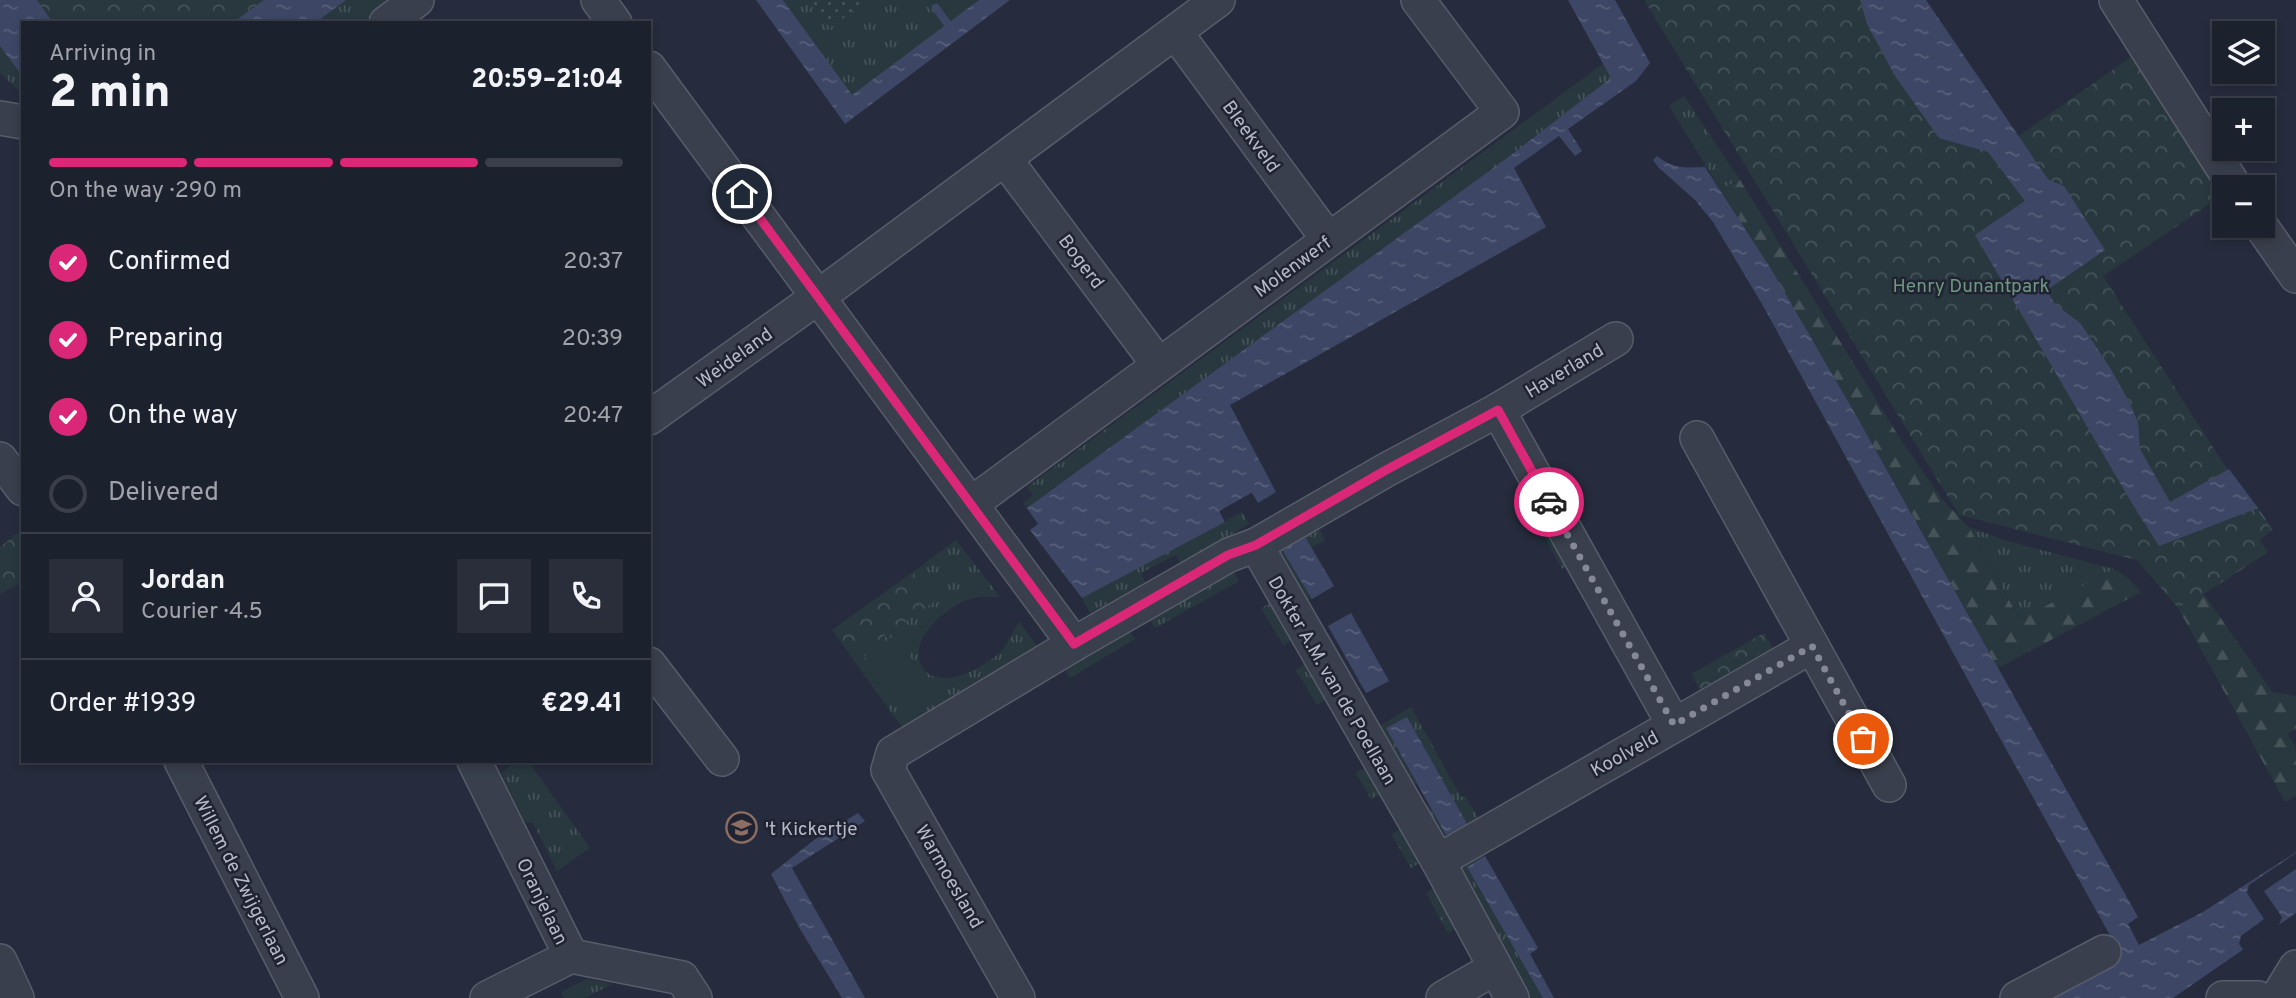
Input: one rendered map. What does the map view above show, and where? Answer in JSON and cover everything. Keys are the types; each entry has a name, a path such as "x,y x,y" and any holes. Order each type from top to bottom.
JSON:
{"street":[{"path":"389,21 417,0"},
{"path":"598,0 614,21"},
{"path":"818,297 1219,0"},
{"name":"Molenwerf","path":"971,504 1502,113 1418,0"},
{"path":"2116,0 2227,175"},
{"name":"Bleekveld","path":"1176,33 1328,239"},
{"path":"651,71 1074,644 1228,555 1256,545"},
{"path":"0,118 21,122"},
{"name":"Bogerd","path":"1005,159 1158,364"},
{"path":"2271,238 2293,264"},
{"name":"Weideland","path":"651,417 818,297"},
{"name":"Haverland","path":"1256,545 1386,470 1498,410 1616,340"},
{"path":"1498,410 1674,725"},
{"path":"1697,439 1889,785"},
{"path":"0,459 21,486"},
{"name":"Dokter A.M. van de Poellaan","path":"1256,545 1438,861 1512,998"},
{"name":"Warmoesland","path":"1018,998 888,770 893,753 1074,644"},
{"name":"Koolveld","path":"1438,861 1812,646"},
{"path":"651,667 722,759"},
{"name":"Willem de Zwijgerlaan","path":"182,763 302,998"},
{"name":"Oranjelaan","path":"475,763 571,956 682,978 695,998"},
{"path":"2017,998 2104,952"},
{"path":"488,998 571,956"},
{"path":"0,961 18,998"},
{"path":"2253,998 2296,967"},
{"path":"1443,998 1495,968"}],"green space":[{"path":"0,0 336,0 305,21 21,21"},
{"path":"346,0 393,0 365,21 318,21"},
{"path":"783,0 979,0 852,96"},
{"path":"809,0 868,0 830,28"},
{"name":"Henry Dunantpark","path":"1644,0 1892,0 1993,154 2131,57 2212,176 2212,202 2103,276 2229,472 2272,530 2259,540 2268,552 2178,608 2137,560 1959,515"},
{"path":"0,46 21,74 21,92 0,73"},
{"path":"1603,64 1612,78 1507,158 1027,508 1023,503 1033,495 1027,487"},
{"path":"1684,96 1740,180 1720,189 1669,106"},
{"path":"1740,180 1901,440 1942,499 1969,527 2020,620 2114,569 2128,578 2141,592 1998,668 1828,367 1720,189"},
{"path":"2258,508 2273,530 2259,540 2268,552 2204,594 2272,692 2296,696 2296,728 2288,734 2296,747 2296,795 2285,802 2153,562 2159,546"},
{"path":"1242,512 1249,524 1181,564 1175,555 1141,573 1146,583 1090,613 1082,598"},
{"path":"1315,521 1325,540 1311,548 1304,536 1282,548 1312,599 1305,601 1277,559 1281,539"},
{"path":"1549,527 1570,564 1562,569 1542,532"},
{"path":"1969,527 2004,540 2114,569 2021,621"},
{"path":"20,531 21,583 0,594 0,547"},
{"path":"956,540 1000,597 973,598 963,602 932,625 919,647 923,668 931,675 941,678 976,669 1003,649 1019,621 1040,650 904,730 852,658 933,602 913,572"},
{"path":"913,572 934,602 852,658 832,630"},
{"path":"1234,572 1239,581 1155,628 1149,619"},
{"path":"1272,602 1294,639 1283,645 1261,608"},
{"path":"1128,630 1135,639 1070,678 1065,669"},
{"path":"1764,633 1776,653 1703,695 1691,674"},
{"path":"895,635 931,686 900,708 864,656"},
{"path":"1306,663 1327,699 1317,705 1296,670"},
{"path":"1411,707 1461,797 1465,796 1480,821 1454,840 1440,839 1421,807 1428,804 1446,835 1466,823 1407,717 1386,728 1417,783 1408,788 1373,730"},
{"path":"514,763 529,763 590,848 557,871 533,823 525,822 501,773"},
{"path":"1366,767 1382,793 1371,799 1356,773"},
{"path":"1402,828 1421,862 1411,868 1391,834"},
{"path":"1482,853 1485,856 1467,868 1543,998 1530,998 1457,872 1458,866"},
{"path":"1436,888 1458,927 1448,933 1426,893"},
{"path":"587,979 612,984 585,998 564,998 561,992"}],"water":[{"path":"0,0 37,0 52,21 21,21 21,74 0,46"},
{"path":"264,0 346,0 318,21 235,21"},
{"path":"756,0 783,0 852,95 979,0 1010,0 845,124"},
{"path":"1568,0 1615,0 1650,63 1636,81 1568,129 1582,151 1575,156 1559,136 1514,168 1546,227 1230,405 1276,492 1258,503 1251,493 1220,511 1225,522 1082,598 1030,530 1038,524 1027,508 1507,158 1611,78"},
{"path":"1860,0 1926,0 2045,175 2049,180 2064,186 2105,250 2047,290 2054,303 2081,324 2112,371 2138,422 2140,449 2170,502 2229,469 2258,508 2159,546 1975,235 2025,201 1988,152 1939,138 1895,76 1867,24"},
{"path":"1657,156 1680,167 1705,167 1771,269 2138,917 2128,924 2139,945 2203,912 2296,852 2296,913 2173,998 2045,998 2121,955 1762,304 1713,222 1695,200 1658,167 1653,160"},
{"path":"1304,535 1334,586 1312,599 1281,548"},
{"path":"1351,613 1389,681 1366,693 1328,626"},
{"path":"1407,717 1467,824 1446,835 1386,728"},
{"path":"858,813 865,821 792,868 865,998 842,998 800,929 771,874 814,840"},
{"path":"1485,856 1538,948 1530,954 1554,998 1543,998 1467,867"}],"pier":[{"path":"1252,493 1258,503 1255,505 1250,498 1224,512 1228,520 1225,522 1219,511"},
{"path":"2296,853 2296,869 2264,891 2282,917 2279,925 2245,952 2239,944 2241,936 2264,919 2247,893 2249,885"}],"waterway":[{"path":"936,8 952,30"}],"way so far":[{"path":"1549,502 1674,725 1812,646 1863,739"}],"place":[{"name":"'t Kickertje","path":"742,828"}],"route":[{"path":"742,194 1074,644 1228,555 1256,545 1386,470 1498,410 1549,502"}]}
